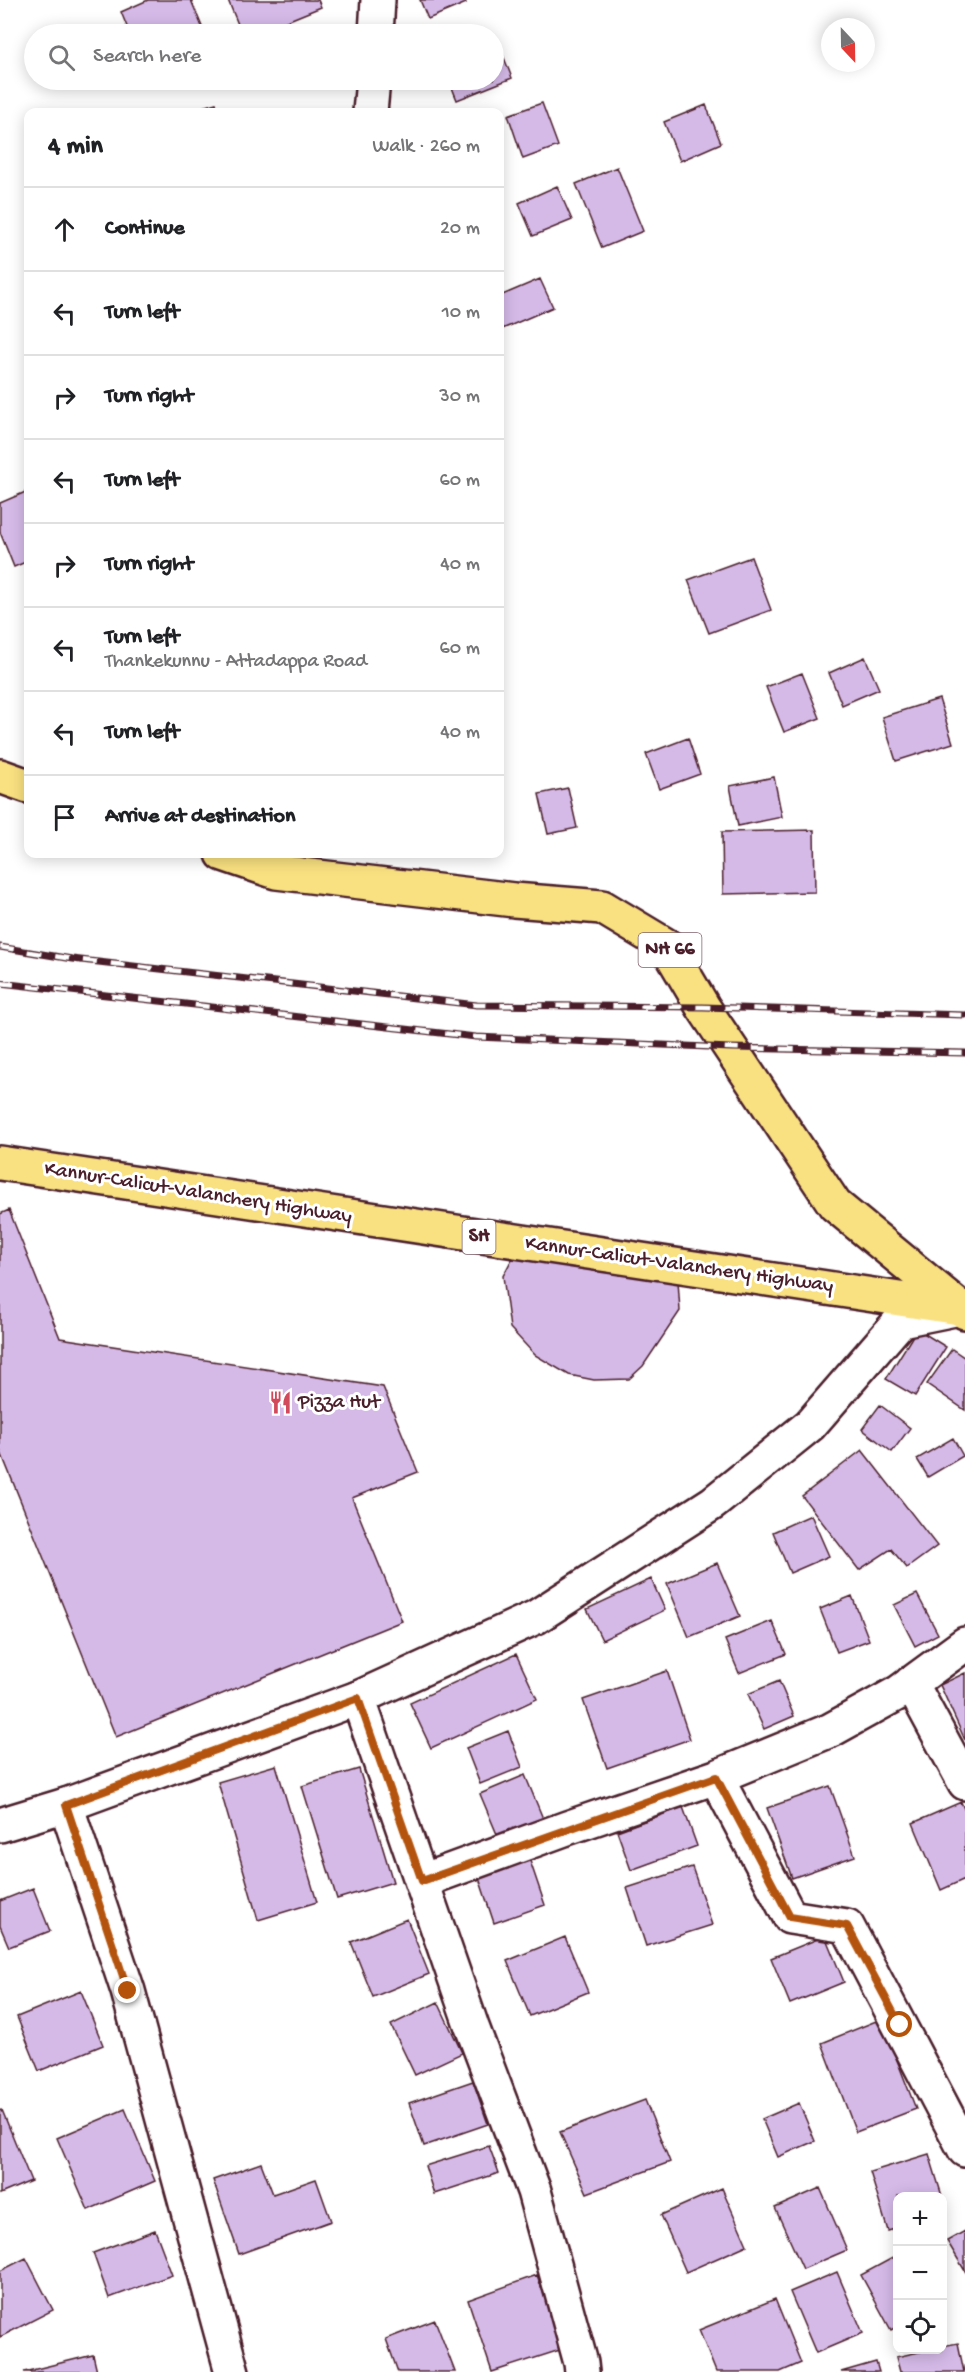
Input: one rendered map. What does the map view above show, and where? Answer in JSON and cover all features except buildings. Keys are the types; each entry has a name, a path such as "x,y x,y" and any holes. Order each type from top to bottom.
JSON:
{"main road":[{"path":"0,776 24,785"},
{"name":"NH 66","path":"247,858 514,900 602,907 667,946 703,1007 836,1205 962,1310"},
{"name":"Kannur-Calicut-Valanchery Highway","path":"0,1163 962,1310"}],"street":[{"path":"377,24 378,0"},
{"path":"370,108 372,90"},
{"path":"0,1825 66,1805 358,1698 536,1617 712,1503 810,1425 901,1320 962,1310"},
{"path":"422,1881 716,1777 831,1730 898,1693 965,1644"},
{"path":"911,1683 965,1783"},
{"path":"358,1698 472,2027 534,2191 582,2372"},
{"path":"716,1777 790,1917 847,1926 965,2150"},
{"path":"66,1805 128,1991 232,2372"}],"railway":[{"path":"0,947 72,959 477,1005 703,1007 965,1015"},
{"path":"0,983 476,1037 731,1048 965,1053"}],"place":[{"name":"Pizza Hut","path":"280,1403"}],"route":[{"path":"128,1991 66,1805 358,1698 422,1881 716,1777 790,1917 847,1926 900,2025"}]}
